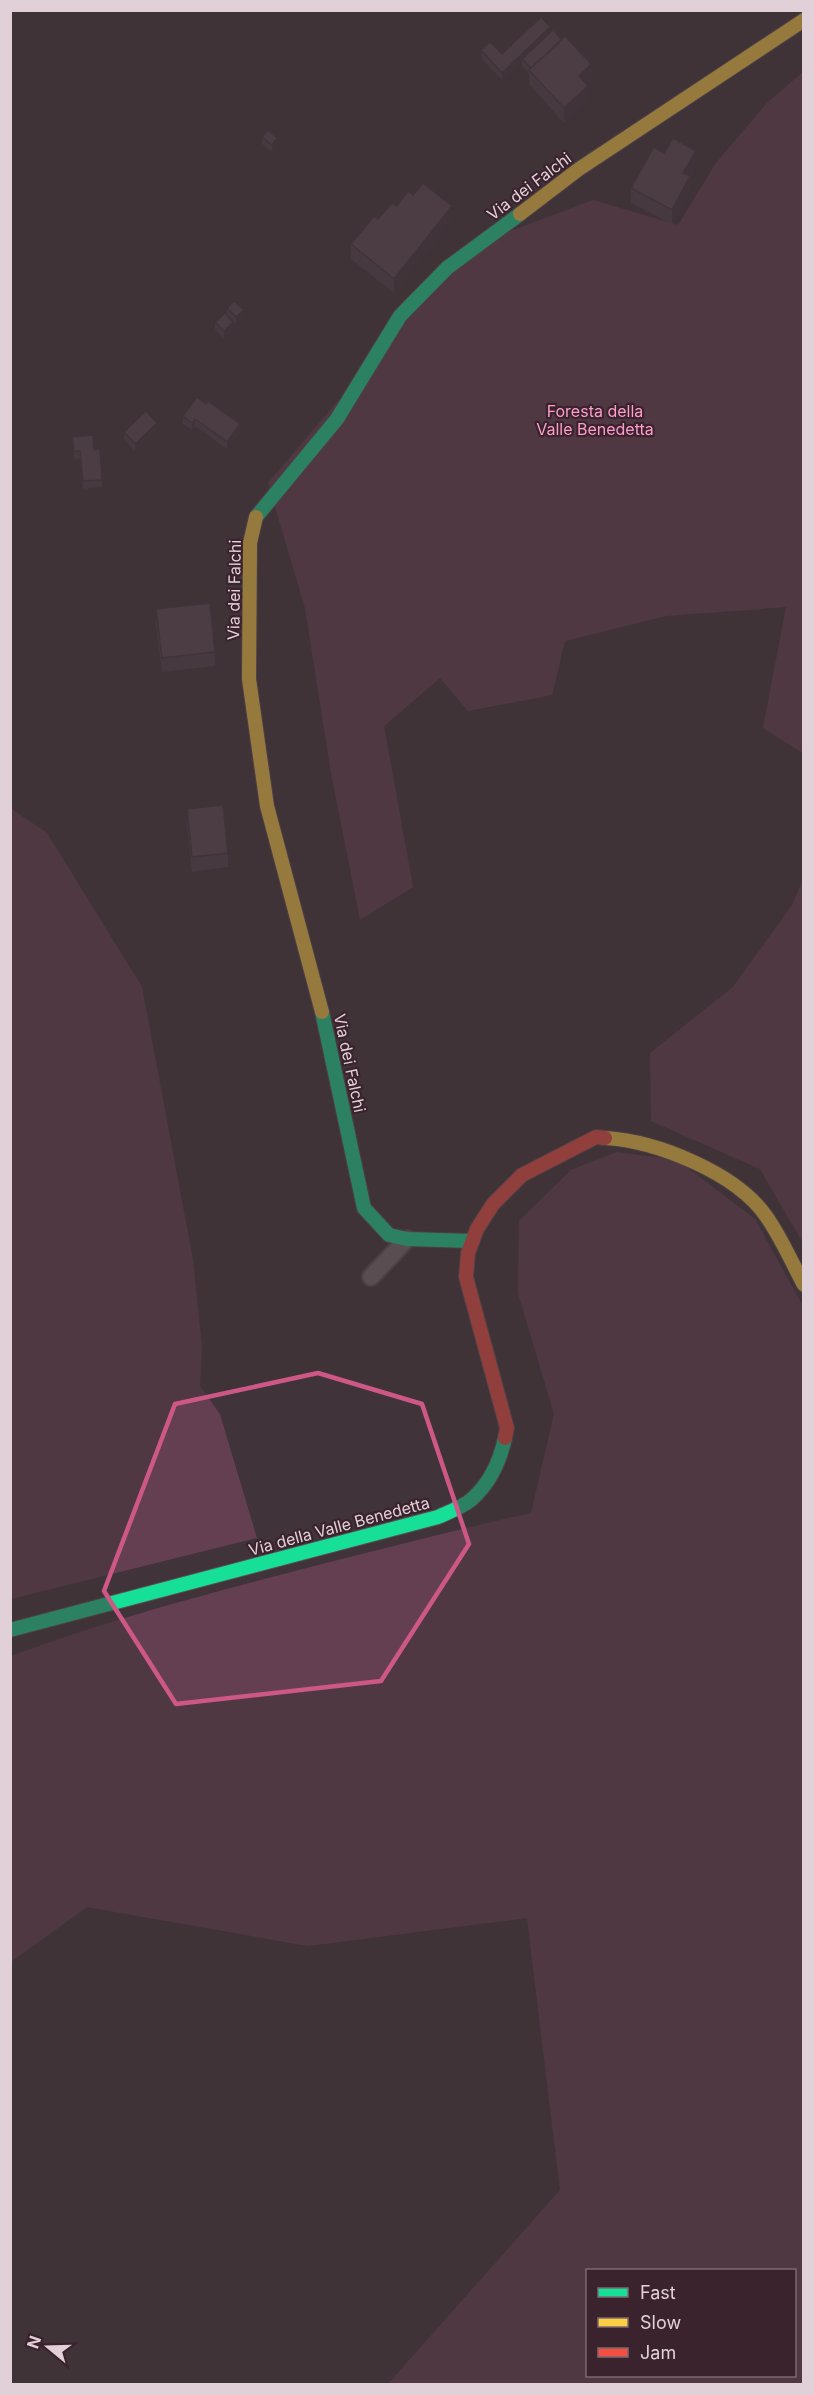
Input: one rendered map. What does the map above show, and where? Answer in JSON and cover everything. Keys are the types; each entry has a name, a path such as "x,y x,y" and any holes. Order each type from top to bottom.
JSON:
{"street":[{"name":"Via dei Falchi","path":"471,1241 408,1239 389,1235 364,1208 316,982 267,806 249,679 250,543 255,518 337,419 400,316 447,268 579,169 804,21"},
{"name":"Via della Valle Benedetta","path":"10,1630 438,1518 471,1500 491,1477 501,1456 507,1428 466,1277 471,1241 493,1204 522,1175 596,1137 628,1139 699,1164 740,1188 766,1216 804,1285"}],"lane":[{"path":"371,1277 408,1239"}],"highlighted area":[{"path":"318,1373 422,1404 469,1544 381,1681 176,1704 104,1591 175,1404"}],"green space":[{"name":"Foresta della Valle Benedetta","path":"803,72 803,753 763,728 786,607 666,616 565,641 552,695 468,711 440,678 384,726 413,887 360,920 331,773 305,608 268,483 469,247 593,200 678,225 716,163 767,103"},
{"path":"10,808 47,833 142,987 193,1260 202,1347 200,1386 220,1414 257,1538 11,1599"},
{"path":"803,880 803,1243 760,1169 651,1121 650,1053 733,987 792,905"},
{"path":"617,1152 677,1160 755,1219 804,1308 803,2384 388,2384 560,2190 527,1918 308,1946 87,1907 11,1962 11,1656 109,1623 209,1594 404,1543 531,1513 554,1414 518,1293 519,1221 571,1170"}],"building":[{"path":"541,17 550,27 502,73 481,50 490,42 502,54"},
{"path":"553,30 562,40 531,68 522,59"},
{"path":"565,36 591,64 579,76 588,86 564,108 529,70"},
{"path":"268,130 277,138 272,145 262,137"},
{"path":"673,138 696,151 683,173 690,176 672,210 631,188 654,147 664,153"},
{"path":"423,183 452,206 394,279 351,244 374,216 378,219 392,203 397,206 408,191 413,195"},
{"path":"234,301 244,310 236,317 227,308"},
{"path":"225,313 233,322 224,331 215,322"},
{"path":"197,397 206,404 208,401 240,424 227,442 195,419 192,423 183,416"},
{"path":"146,411 157,423 135,444 124,432"},
{"path":"93,435 94,450 100,449 102,480 83,481 80,451 74,451 72,437"},
{"path":"210,603 215,652 162,658 156,609"},
{"path":"223,805 228,853 192,857 187,809"}],"traffic: fast":[{"path":"256,517 337,419 400,316 447,268 520,214"},
{"path":"322,1012 364,1208 389,1235 407,1239 471,1241"},
{"path":"10,1630 438,1517 472,1499 484,1486 493,1471 505,1438"}],"traffic: slow":[{"path":"520,214 579,169 804,20"},
{"path":"256,517 250,543 249,679 267,806 322,1012"},
{"path":"605,1138 626,1140 671,1153 716,1173 736,1186 753,1200 766,1216 804,1285"}],"traffic: jam":[{"path":"505,1438 507,1428 466,1277 468,1253 477,1229 493,1204 522,1175 596,1137 605,1138"}]}
